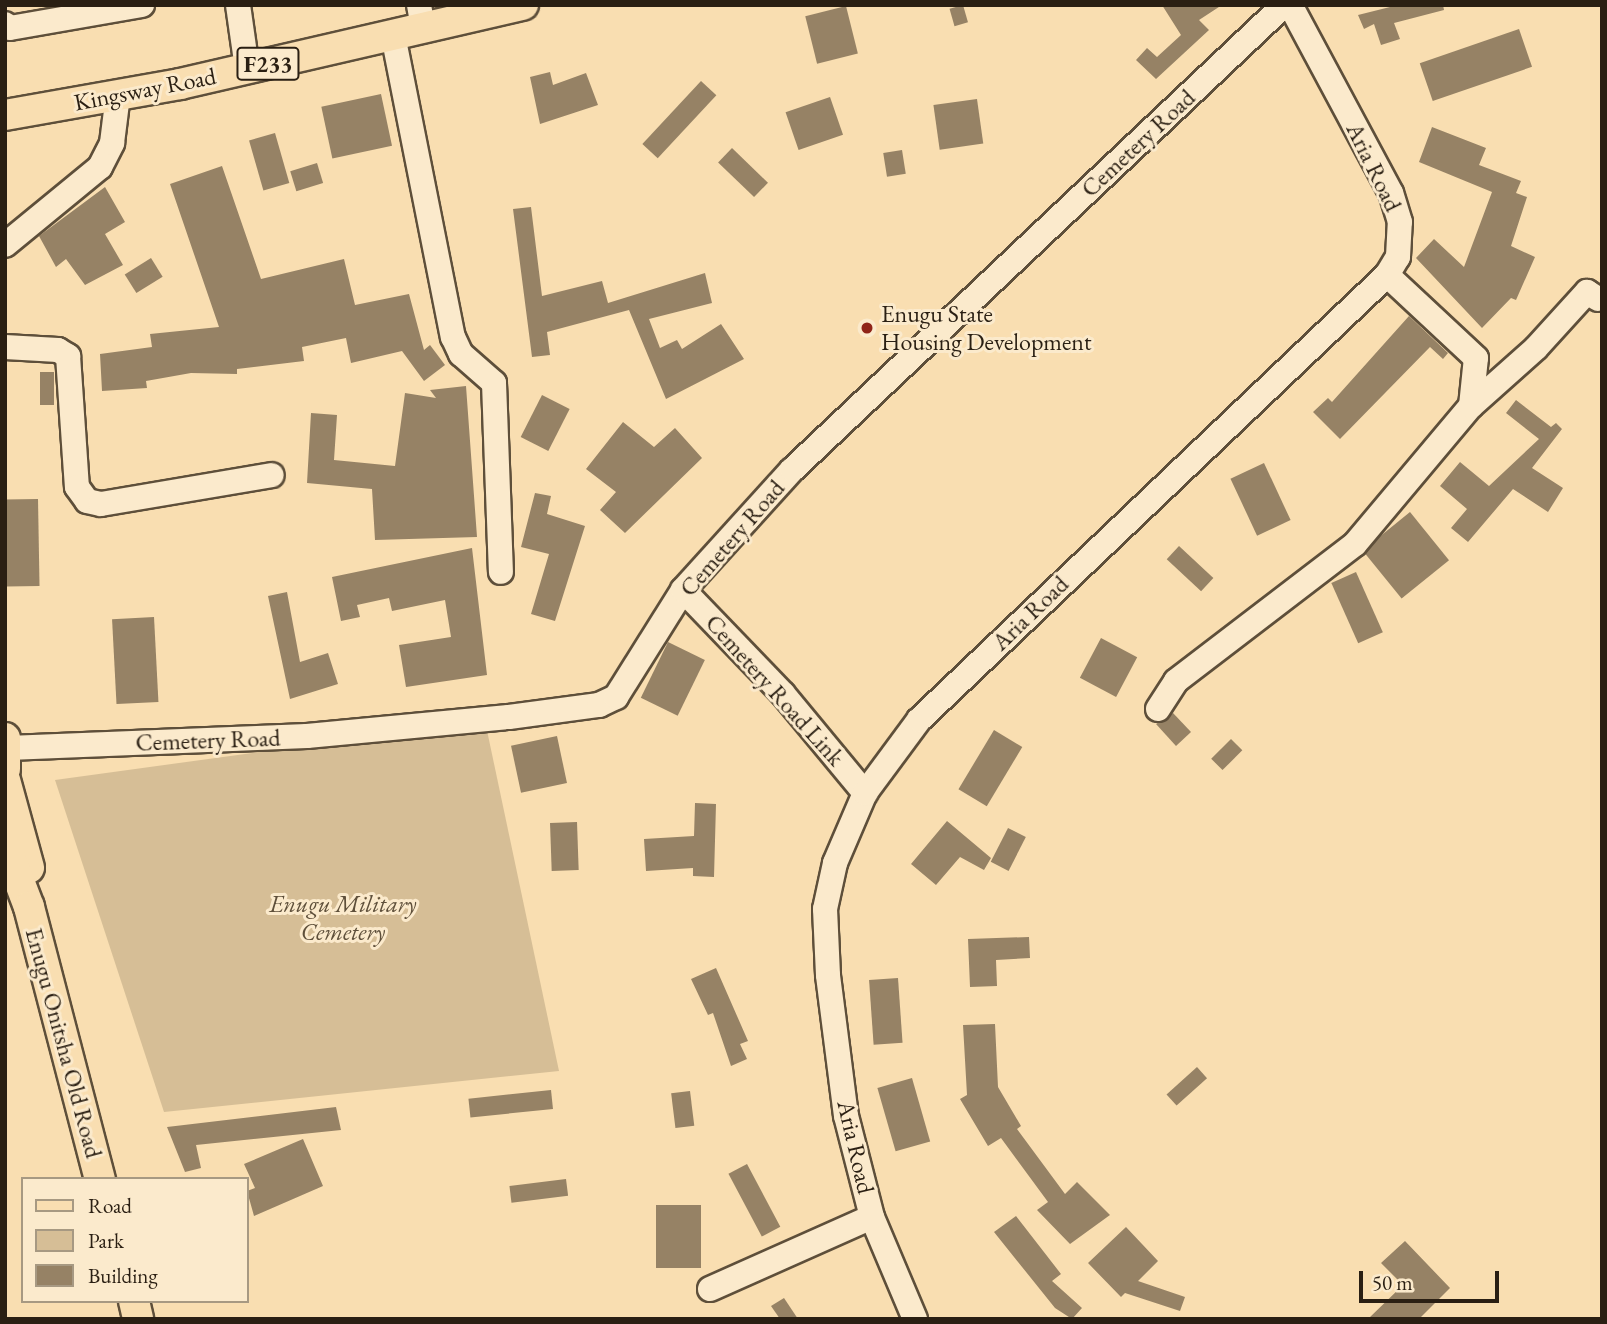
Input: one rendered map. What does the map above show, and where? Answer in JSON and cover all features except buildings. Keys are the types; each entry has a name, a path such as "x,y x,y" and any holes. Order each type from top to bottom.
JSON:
{"main road":[{"name":"Kingsway Road","path":"12,112 118,95 393,35 421,17 523,5"},
{"path":"5,780 31,875 29,907"},
{"path":"5,844 29,907"},
{"name":"Enugu Onitsha Old Road","path":"29,907 99,1177"}],"street":[{"path":"5,24 10,28 142,5"},
{"path":"238,5 247,68"},
{"name":"Cemetery Road","path":"6,751 307,736 599,705 625,688 683,590 792,470 1284,5"},
{"name":"Aria Road","path":"915,1319 872,1217 846,1116 832,1022 825,909 846,831 865,793 919,720 1387,275 1401,243 1391,193 1290,5"},
{"path":"393,35 453,337 461,354 494,383 501,572"},
{"path":"5,246 100,167 111,143 118,95"},
{"path":"1387,275 1476,358 1471,406"},
{"path":"1158,709 1176,681 1355,544 1471,406 1536,348 1587,292 1598,299"},
{"path":"5,348 58,350 68,356 77,487 88,500 101,504 272,475"},
{"name":"Cemetery Road Link","path":"683,590 783,694 865,793"},
{"path":"710,1289 872,1217"}],"green space":[{"name":"Enugu Military Cemetery","path":"485,721 559,1071 164,1112 55,780"}],"place":[{"name":"Enugu State Housing Development","path":"867,328"}]}
